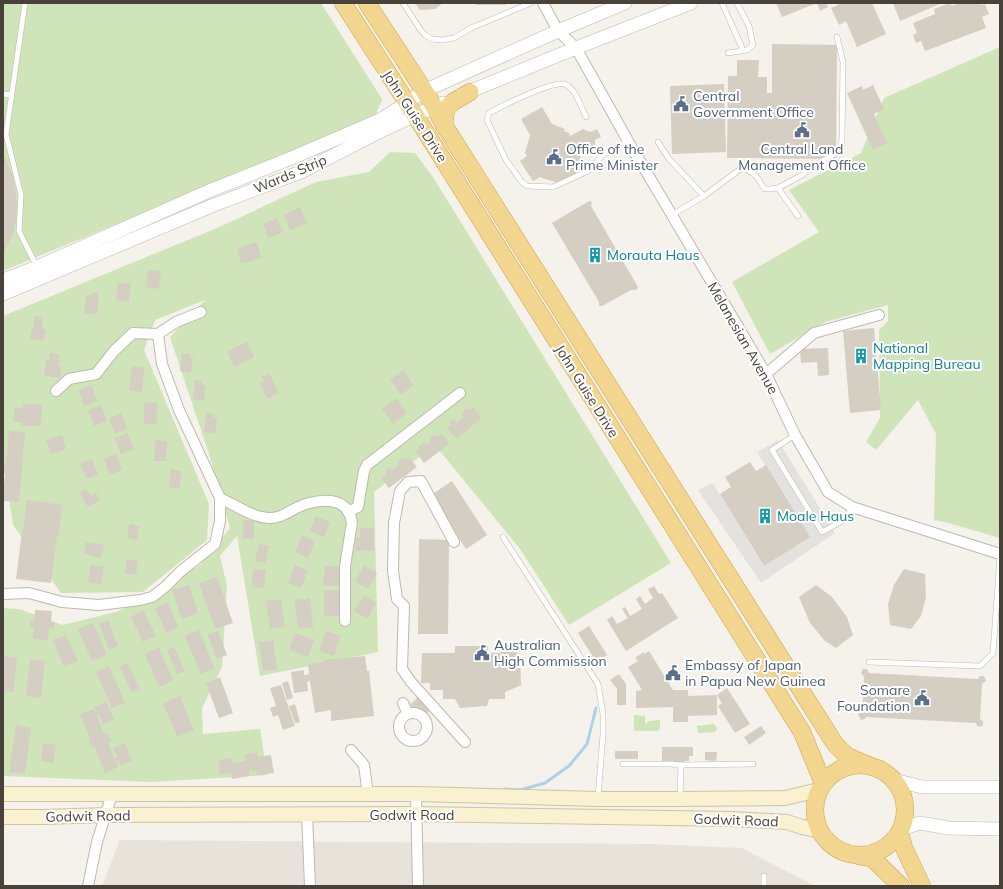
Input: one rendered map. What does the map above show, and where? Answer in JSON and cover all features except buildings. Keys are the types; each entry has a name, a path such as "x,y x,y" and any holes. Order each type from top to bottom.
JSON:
{"highway":[{"name":"John Guise Drive","path":"343,3 802,732 821,787"},
{"name":"John Guise Drive","path":"367,3 434,106 444,125 835,744 847,756 868,765"},
{"path":"444,125 446,109 453,102 470,92"},
{"path":"855,764 868,765 882,770 894,780 901,791 905,804 905,816 900,831 892,842 882,850 859,856 847,854 831,845 819,830 815,819 815,807 821,787 832,774 855,764"},
{"path":"900,831 904,848 922,886"},
{"path":"847,854 872,858 901,886"}],"main road":[{"name":"Godwit Road","path":"3,794 416,794 680,800 785,798 821,787"},
{"name":"Godwit Road","path":"3,817 105,815 416,814 751,819 787,822 802,827 819,830"}],"street":[{"name":"Melanesian Avenue","path":"543,3 558,30 576,48 628,141 766,374 795,435 828,492 852,507 1000,554"},
{"name":"Wards Strip","path":"411,109 424,91 558,30 625,3"},
{"name":"Wards Strip","path":"3,280 39,272 301,172 411,109 434,106 691,3"},
{"name":"Wards Strip","path":"3,294 39,272"},
{"path":"56,391 69,379 96,374 114,350 133,333 152,335 158,334 176,322 201,312"},
{"path":"766,374 814,333 879,314"},
{"path":"3,594 29,593 62,602 99,605 130,602 152,597 195,559 215,544 220,521 220,498 179,410 162,364 158,334"},
{"path":"348,512 358,507 364,471 367,465 460,393"},
{"path":"454,542 421,481 408,482 400,491 394,523 393,571 397,599 404,606 402,669 435,710 465,742"},
{"path":"220,498 257,516 267,518 281,516 305,504 332,500 340,503 351,516 352,523 345,566 345,621"},
{"path":"403,703 408,714"},
{"path":"425,720 435,710"},
{"path":"408,714 416,714 423,717 425,720 427,724 426,732 422,738 415,741 407,740 403,737 400,729 402,720 408,714"},
{"path":"351,750 364,765 368,794"},
{"path":"894,780 922,787 1000,787"},
{"path":"88,886 97,842 112,794"},
{"path":"416,794 418,886"},
{"path":"307,814 310,886"},
{"path":"900,831 920,823 948,828 1000,829"}],"lane":[{"path":"25,3 6,134 21,196 19,231 39,272"},
{"path":"403,3 425,35 432,39 441,40 454,38 471,28 531,3"},
{"path":"722,3 743,50"},
{"path":"728,53 747,50 753,45 749,26 737,3"},
{"path":"672,215 704,196 743,167 756,176 762,187 768,190 778,188 804,174 814,166 841,150 843,62 837,37"},
{"path":"586,117 573,90 564,84 554,84 503,105 490,113 487,120 506,160 521,181 527,186 553,187 588,171 603,155 628,141"},
{"path":"3,94 11,96"},
{"path":"658,142 669,159 704,196"},
{"path":"778,188 798,216"},
{"path":"795,435 772,450 822,532 846,519 852,507"},
{"path":"503,537 598,684 603,714 603,735 597,799"},
{"path":"869,662 980,666 994,653 1000,557"},
{"path":"623,764 753,764"},
{"path":"680,800 681,765"},
{"path":"764,876 764,886"}],"shaded area":[{"path":"778,440 835,533 761,583 698,490 713,483 763,565 809,537 757,452"},
{"path":"120,840 650,844 742,848 815,886 102,886"}],"green space":[{"path":"3,3 321,3 382,99 375,117 3,271"},
{"path":"1000,47 1000,538 934,520 936,434 918,400 876,450 866,442 880,418 879,330 888,321 888,305 825,322 770,354 732,282 819,232 789,190 861,153 884,98"},
{"path":"390,152 415,153 433,177 671,563 569,625 520,549 435,445 374,492 378,652 260,676 237,536 220,556 227,586 222,667 202,708 203,734 260,729 267,775 151,782 3,776 3,608 19,609 63,625 119,611 200,565 230,528 209,454 170,337 205,300 155,320 144,350 209,504 207,540 143,592 61,593 13,525 3,460 3,316 217,228 316,182 369,172"},
{"path":"634,715 645,716 645,723 648,721 660,720 660,729 658,731 635,731"},
{"path":"713,724 717,729 715,732 698,733 697,726"}],"waterway":[{"path":"505,789 520,790 545,783 569,766 587,744 596,708"}],"place":[{"name":"Central Government Office","path":"681,104"},
{"name":"Central Land Management Office","path":"802,130"},
{"name":"Office of the Prime Minister","path":"554,157"},
{"name":"Morauta Haus","path":"595,255"},
{"name":"National Mapping Bureau","path":"861,356"},
{"name":"Moale Haus","path":"765,516"},
{"name":"Australian High Commission","path":"482,653"},
{"name":"Embassy of Japan in Papua New Guinea","path":"673,673"},
{"name":"Somare Foundation","path":"922,698"}]}
